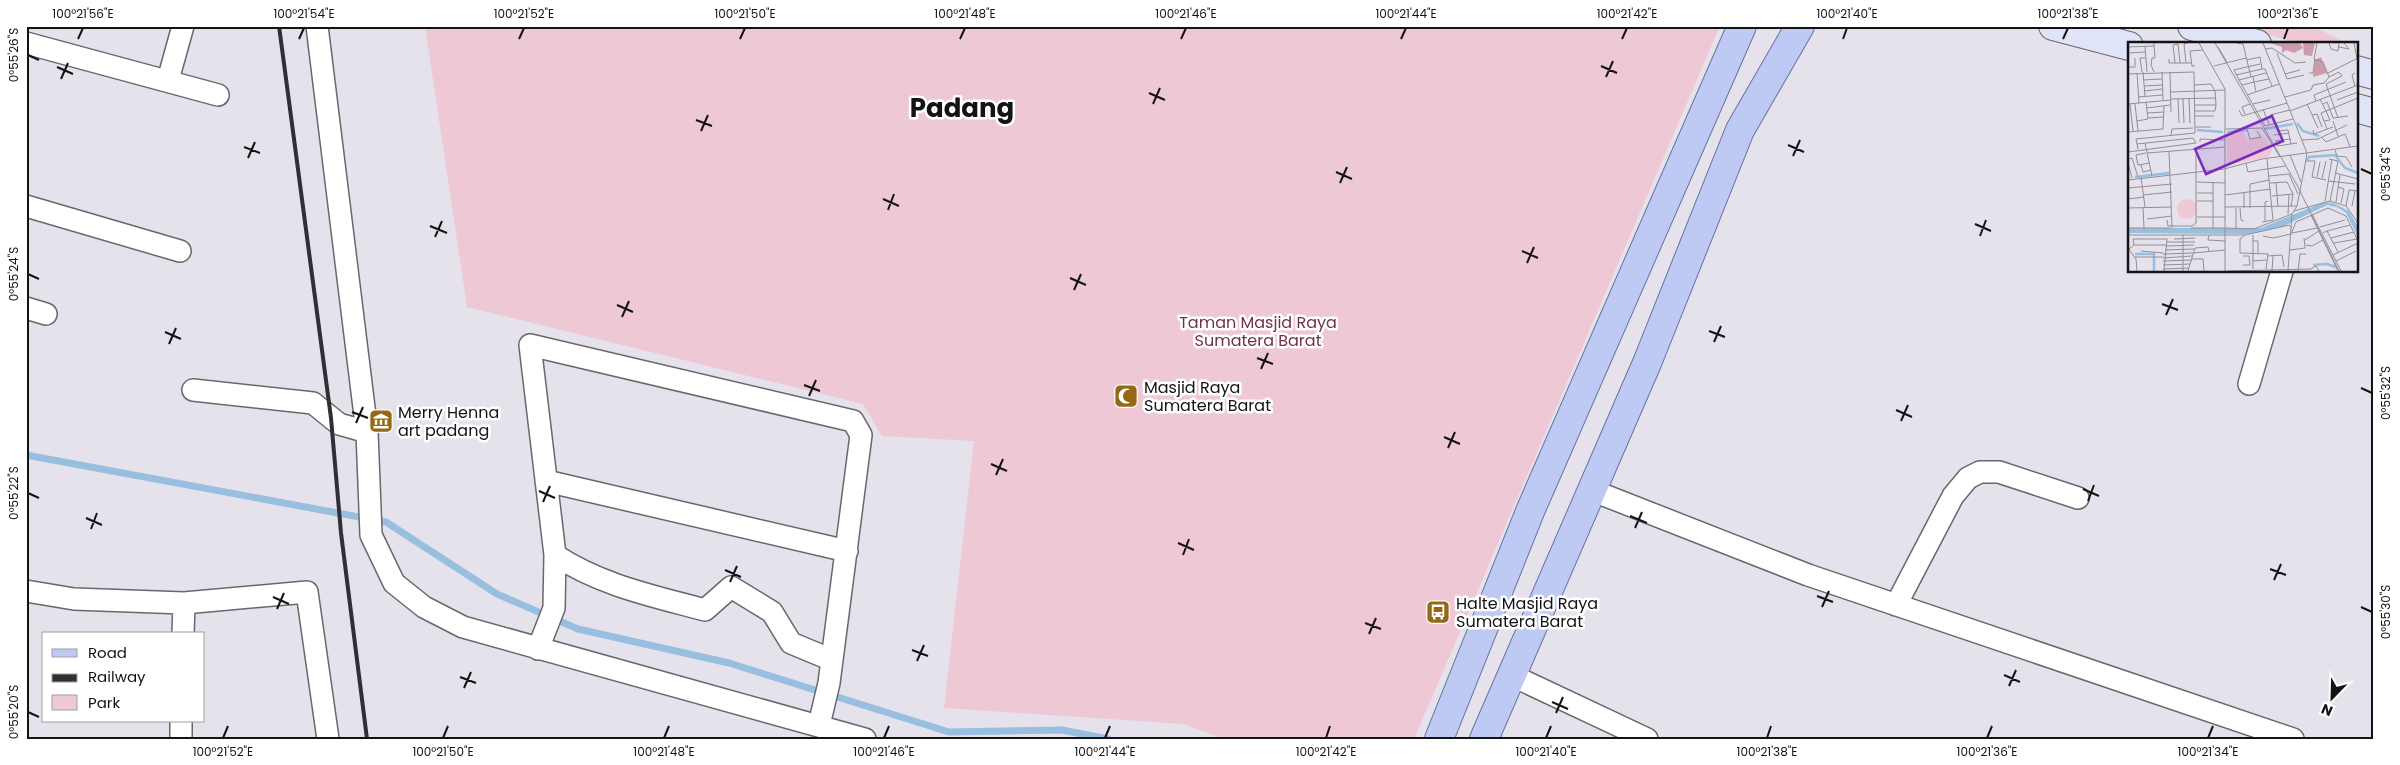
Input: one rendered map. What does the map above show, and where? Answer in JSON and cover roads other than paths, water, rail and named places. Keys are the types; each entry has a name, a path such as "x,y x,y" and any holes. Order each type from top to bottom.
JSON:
{"main road":[{"path":"1438,739 1531,510 1742,26"},
{"path":"1484,739 1647,364 1740,130 1800,26"},
{"path":"2053,26 2128,46"},
{"path":"2192,26 2250,42"},
{"path":"2358,71 2374,75"},
{"path":"2358,109 2374,113"}],"street":[{"path":"168,80 184,26"},
{"path":"317,26 367,432 371,535 394,582 424,607 463,627 542,641 865,739"},
{"path":"26,43 218,94"},
{"path":"26,206 180,251"},
{"path":"2250,384 2282,272"},
{"path":"542,641 554,608 555,555 530,345 853,422 861,435 829,683 819,725"},
{"path":"194,390 313,403 339,424 367,432"},
{"path":"1896,605 1953,496 1968,478 1980,472 1999,472 2078,498"},
{"path":"546,482 847,551"},
{"path":"1591,490 1808,575 2293,739"},
{"path":"555,555 577,570 623,588 705,610 731,587 772,612 791,643 832,660"},
{"path":"26,591 74,599 184,603 307,592 328,739"},
{"path":"183,632 184,603"},
{"path":"1511,676 1647,739"},
{"path":"181,722 181,739"}],"waterway":[{"path":"26,455 386,522 497,594 578,629 729,663 949,732 1062,730 1108,739"}],"railway":[{"path":"279,26 331,418 341,533 367,739"}],"place":[{"name":"Masjid Raya Sumatera Barat","path":"1126,396"},
{"name":"Merry Henna art padang","path":"381,421"},
{"name":"Halte Masjid Raya Sumatera Barat","path":"1438,612"}],"district":[{"name":"Padang","path":"962,108"}],"park label":[{"name":"Taman Masjid Raya Sumatera Barat","path":"1258,331"}]}
